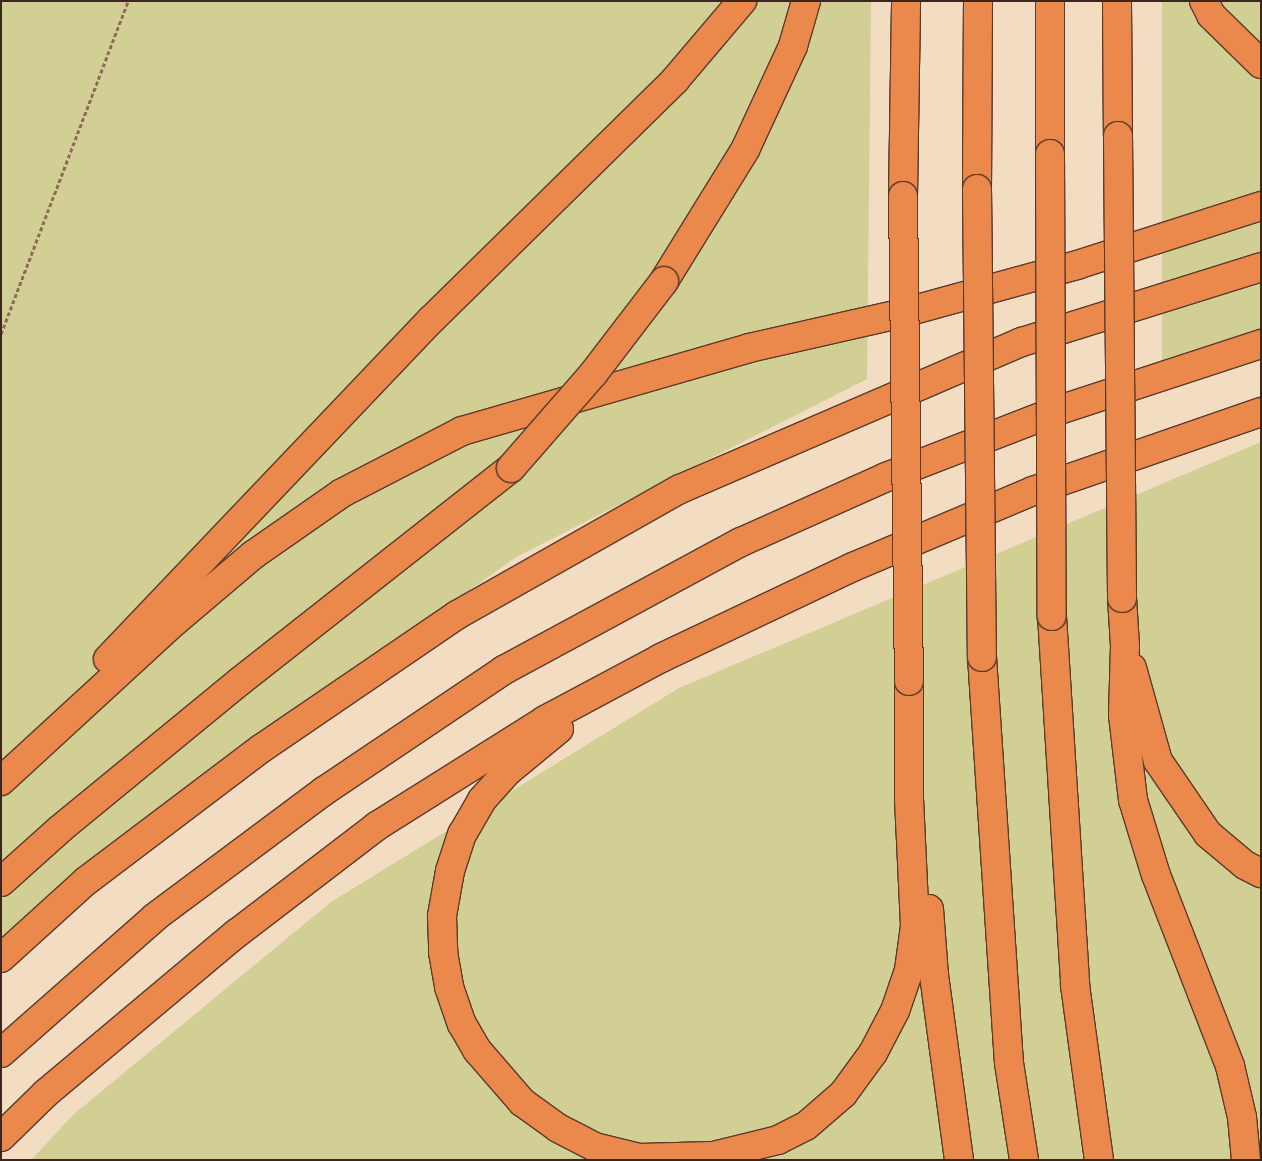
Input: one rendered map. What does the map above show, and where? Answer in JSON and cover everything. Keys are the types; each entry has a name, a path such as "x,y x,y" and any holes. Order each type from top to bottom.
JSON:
{"highway":[{"path":"1,775 70,698 431,320 675,80 742,1"},
{"path":"1,882 60,829 240,682 511,468 593,374 664,281 745,150 793,46 806,1"},
{"path":"661,658 567,723 508,771 482,800 462,834 450,871 442,916 442,952 448,987 462,1024 477,1050 522,1102 558,1128 595,1147 639,1158 713,1156 778,1140 806,1126 843,1094 873,1053 895,1011 909,970 915,926 909,799 903,196 906,1"},
{"path":"978,1 977,189 982,657 1009,1063 1024,1160"},
{"path":"1050,1 1052,616 1075,985 1099,1160"},
{"path":"1117,1 1122,598 1125,646 1123,715 1133,800 1156,875 1230,1066 1242,1117 1246,1160"},
{"path":"1204,1 1211,15 1261,64"},
{"path":"1,782 174,622 253,555 342,493 462,430 749,348 899,314 1077,265 1261,206"},
{"path":"1,958 86,881 270,743 457,615 680,489 1022,342 1261,267"},
{"path":"1,1053 155,917 324,791 504,670 741,542 886,477 1056,411 1261,344"},
{"path":"1,1137 46,1093 230,940 377,826 545,720 661,658 853,567 1033,491 1255,416"},
{"path":"1125,646 1158,761 1208,834 1245,865 1261,873"},
{"path":"909,681 934,975 959,1160"}],"path":[{"path":"1,334 128,1"}],"shaded area":[{"path":"1,1 871,1 867,379 516,557 71,874 1,937"},
{"path":"1162,1 1261,1 1261,360 1162,360"},
{"path":"1261,442 1261,1160 31,1160 74,1114 331,902 679,688"}]}
